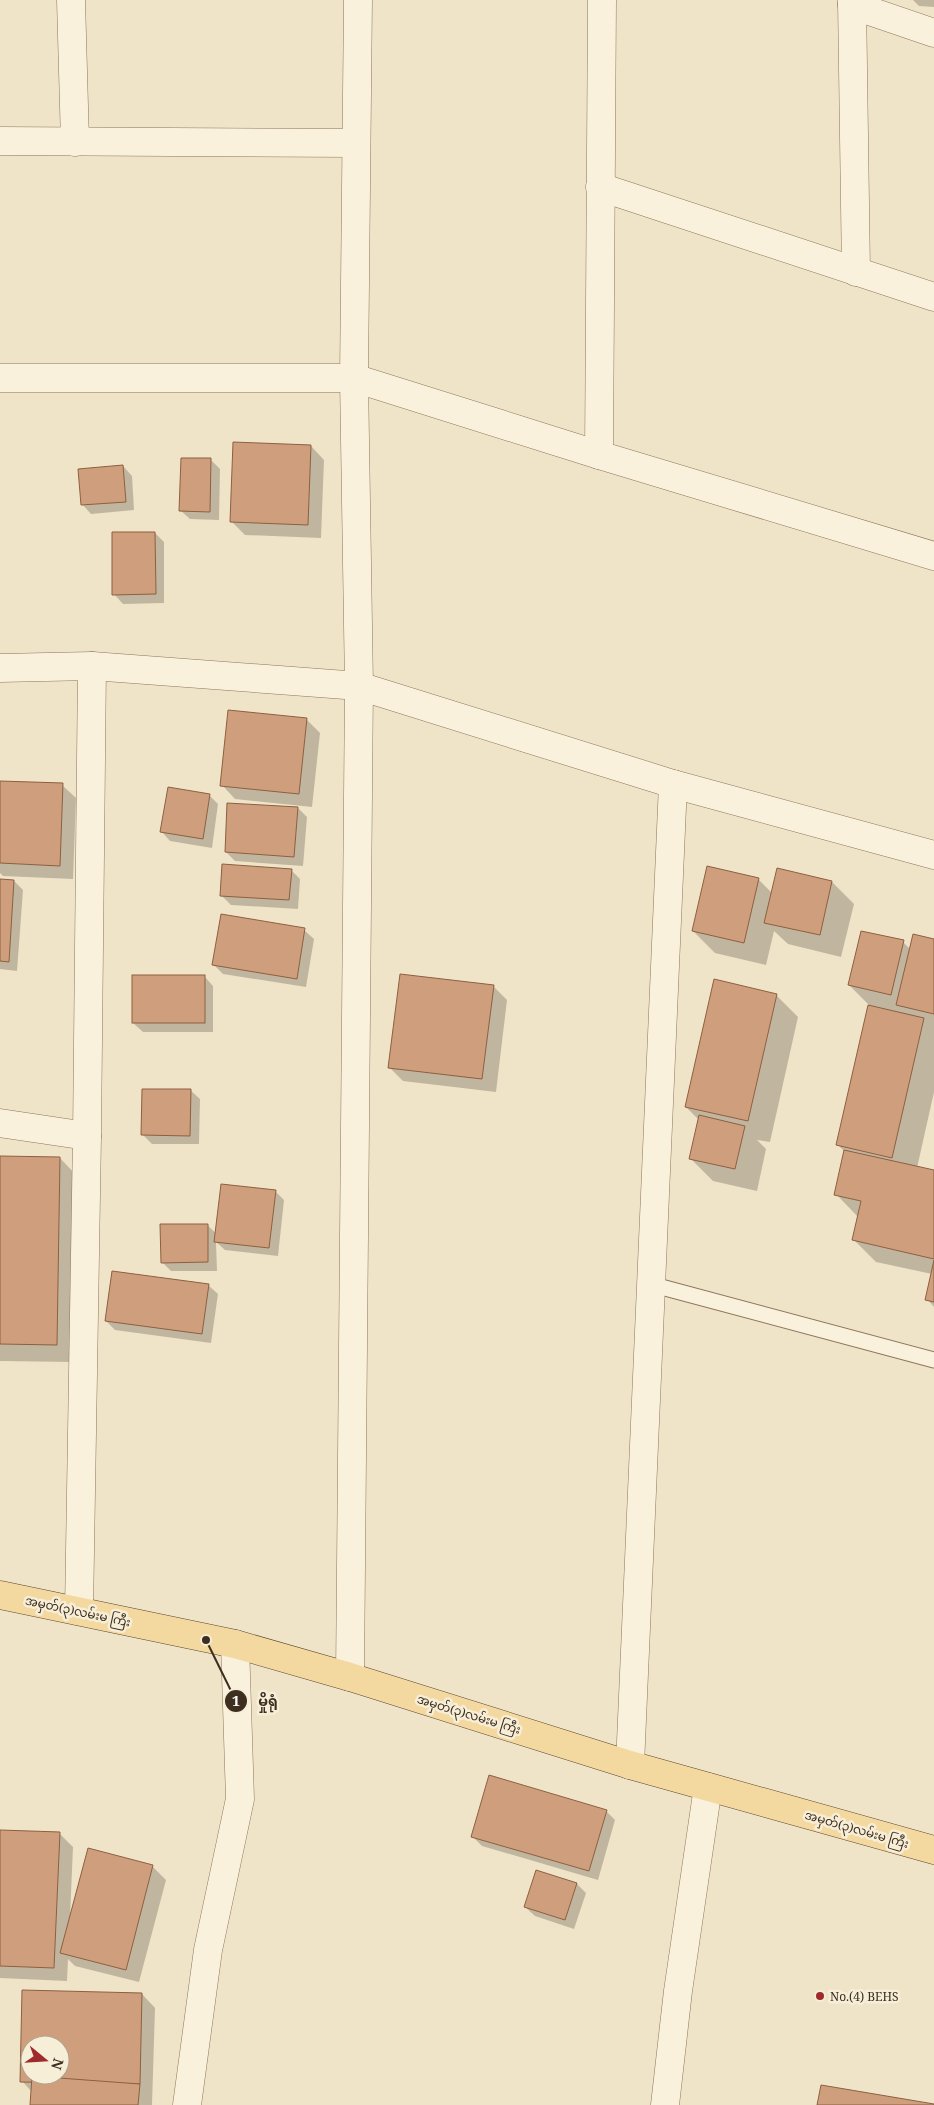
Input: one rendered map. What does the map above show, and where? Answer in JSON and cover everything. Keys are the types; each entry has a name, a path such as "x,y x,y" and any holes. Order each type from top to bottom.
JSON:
{"main road":[{"name":"အမှတ်(၃)လမ်းမ ကြီး","path":"0,1595 234,1644 350,1677 630,1765 934,1850"}],"street":[{"path":"71,0 75,142"},
{"path":"350,1677 359,686 354,378 358,0"},
{"path":"599,455 602,0"},
{"path":"856,272 852,3 934,33"},
{"path":"0,142 356,143"},
{"path":"600,187 934,297"},
{"path":"0,378 354,378 599,455 934,556"},
{"path":"79,1611 92,666"},
{"path":"0,668 92,666 359,686 673,784 934,855"},
{"path":"630,1765 673,784"},
{"path":"0,1122 87,1136"},
{"path":"187,2105 208,1950 240,1799 234,1644"},
{"path":"665,2105 678,1991 708,1787"}],"lane":[{"path":"650,1284 934,1360"}],"building":[{"path":"233,442 311,445 308,525 230,522"},
{"path":"181,458 211,458 210,512 179,511"},
{"path":"123,465 126,502 81,505 78,469"},
{"path":"112,532 155,532 156,594 112,595"},
{"path":"228,710 307,718 299,794 220,786"},
{"path":"0,781 63,783 60,866 0,863"},
{"path":"168,787 210,794 203,839 160,832"},
{"path":"227,803 298,807 294,857 225,852"},
{"path":"222,864 292,869 289,900 220,896"},
{"path":"707,866 759,878 744,943 692,931"},
{"path":"777,868 832,881 820,935 764,923"},
{"path":"0,879 14,880 9,962 0,961"},
{"path":"221,914 305,928 297,979 212,965"},
{"path":"861,931 904,940 891,995 848,985"},
{"path":"913,934 934,939 934,1014 896,1005"},
{"path":"400,974 494,985 482,1079 388,1068"},
{"path":"132,975 205,975 205,1023 132,1023"},
{"path":"714,979 777,994 748,1121 685,1107"},
{"path":"868,1005 924,1018 892,1158 836,1145"},
{"path":"142,1089 191,1089 190,1136 141,1135"},
{"path":"699,1115 745,1126 735,1169 689,1159"},
{"path":"844,1150 934,1170 934,1259 852,1240 861,1201 834,1195"},
{"path":"0,1156 60,1157 57,1345 0,1344"},
{"path":"221,1184 276,1190 269,1248 214,1242"},
{"path":"160,1224 208,1224 208,1262 161,1263"},
{"path":"934,1260 934,1302 925,1300"},
{"path":"112,1271 209,1284 202,1334 105,1321"},
{"path":"489,1775 607,1810 589,1871 471,1837"},
{"path":"0,1830 60,1832 54,1968 0,1966"},
{"path":"88,1848 153,1865 126,1970 60,1953"},
{"path":"536,1870 577,1883 565,1920 524,1907"},
{"path":"22,1990 142,1993 140,2084 70,2083 70,2035 21,2035"},
{"path":"70,2079 140,2084 138,2105 30,2105 31,2085 70,2085"},
{"path":"821,2085 934,2104 934,2105 817,2105"}],"place":[{"name":"မှိုရုံ","path":"206,1640"},
{"name":"No.(4) BEHS","path":"820,1996"}]}
